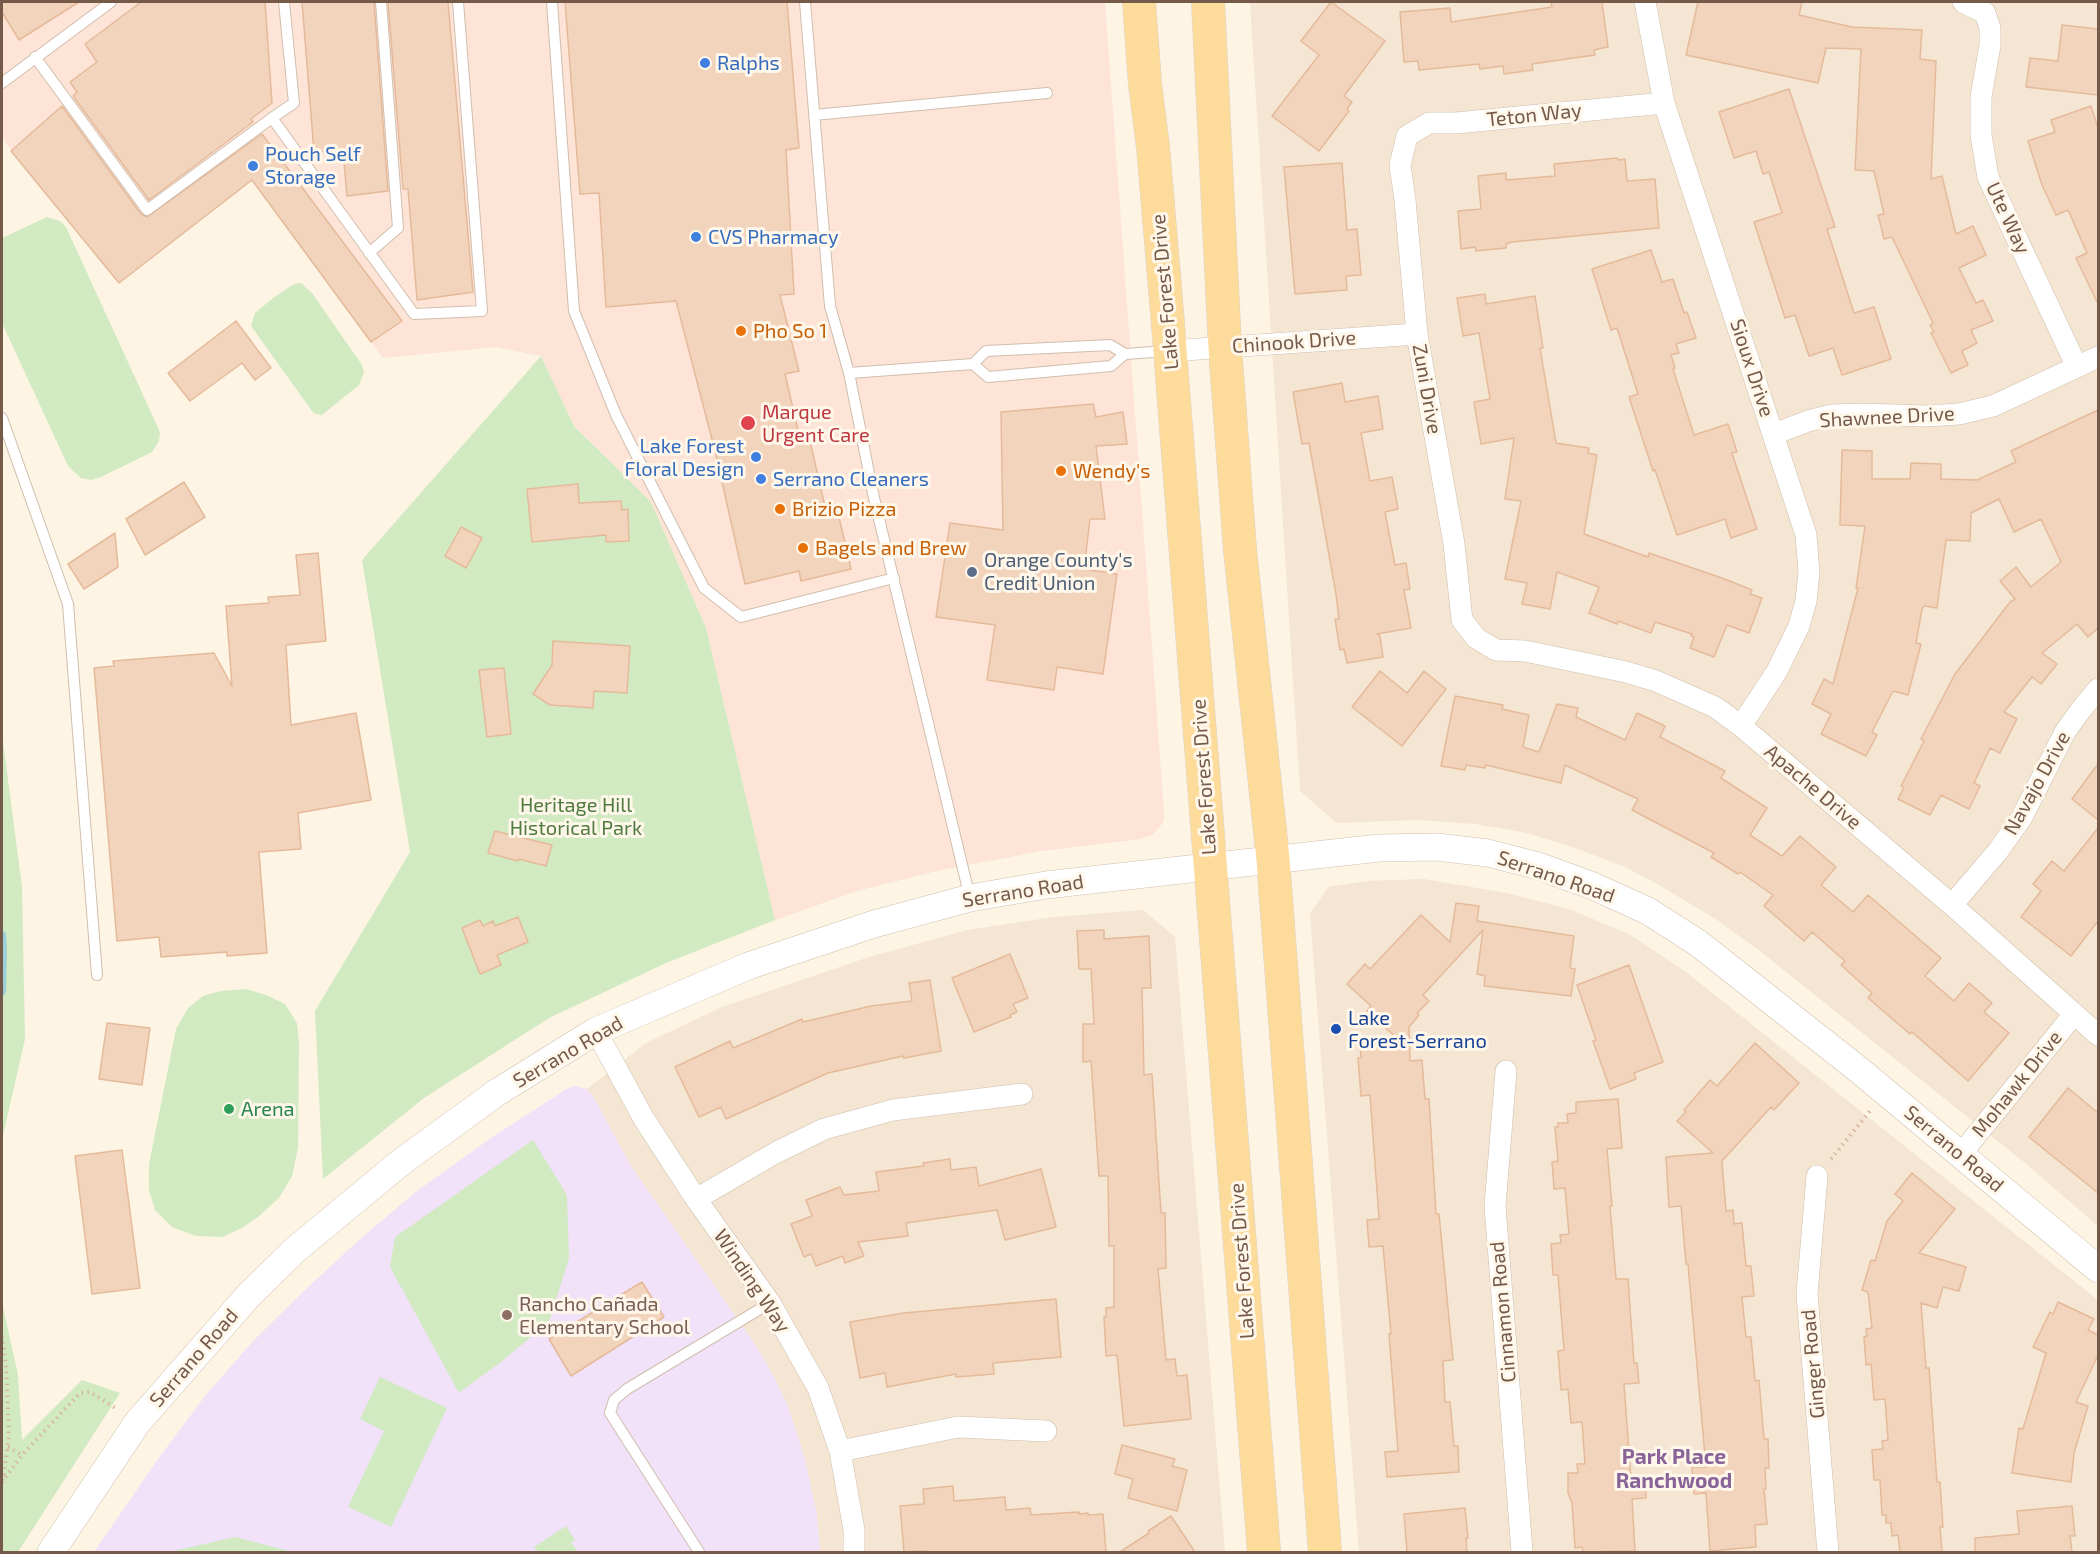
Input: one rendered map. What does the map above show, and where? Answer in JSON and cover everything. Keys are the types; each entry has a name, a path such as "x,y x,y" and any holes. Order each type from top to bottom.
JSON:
{"main road":[{"name":"Lake Forest Drive","path":"1139,2 1145,84 1154,147 1264,1552"},
{"path":"1208,2 1225,347 1240,550 1273,859 1325,1552"}],"street":[{"name":"Sioux Drive","path":"1645,2 1664,102 1806,535 1809,572 1806,601 1793,641 1777,671 1741,726"},
{"name":"Ute Way","path":"1963,2 1985,13 1990,27 1990,45 1981,97 1982,135 1988,177 2077,367"},
{"name":"Teton Way","path":"1407,136 1429,123 1456,123 1664,102"},
{"name":"Zuni Drive","path":"1407,136 1400,165 1406,200 1417,334 1454,544 1462,620 1476,638"},
{"name":"Chinook Drive","path":"1170,351 1417,334"},
{"name":"Shawnee Drive","path":"1774,434 1832,415 1926,416 1959,414 1993,406 2098,357"},
{"name":"Apache Drive","path":"1476,638 1496,650 1525,651 1626,672 1656,681 1715,707 1741,726 1952,905 2098,1035"},
{"name":"Navajo Drive","path":"1952,905 1998,852 2022,817 2065,732 2098,689"},
{"name":"Serrano Road","path":"51,1552 138,1423 249,1295 295,1250 400,1162 496,1093 596,1031 748,966 874,924 970,898 1046,885 1379,848 1437,847 1488,853 1538,866 1593,886 1648,911 1698,943 1885,1092 2098,1269"},
{"name":"Mohawk Drive","path":"1960,1154 2074,1014"},
{"name":"Winding Way","path":"596,1031 644,1119 696,1199 770,1303 818,1388 840,1451 854,1530 854,1552"},
{"name":"Cinnamon Road","path":"1506,1071 1495,1206 1522,1552"},
{"path":"696,1199 777,1152 824,1129 893,1110 1022,1094"},
{"name":"Ginger Road","path":"1817,1176 1807,1294 1828,1552"},
{"path":"840,1451 958,1427 1046,1431"}],"lane":[{"path":"2,83 111,2"},
{"path":"35,57 147,210 294,103 284,2"},
{"path":"369,253 398,228 381,2"},
{"path":"272,118 414,314 482,311 458,2"},
{"path":"552,2 574,311 616,415 704,588 741,617 894,578"},
{"path":"805,2 830,306 849,373 874,498 970,898"},
{"path":"814,115 1047,93"},
{"path":"849,373 973,364 986,351 1110,345 1125,354 1170,351"},
{"path":"973,364 988,377 1111,366 1125,354"},
{"path":"2,418 68,604 97,975"},
{"path":"699,1552 610,1413 614,1400 627,1389 770,1303"}],"path":[{"path":"1817,1176 1885,1092"},
{"path":"2,1336 9,1435 2,1481"},
{"path":"2,1481 22,1455 80,1393 90,1392 138,1423"},
{"path":"8,1447 22,1455"}],"shaded area":[{"path":"2,2 1105,2 1164,812 1164,820 1160,827 1152,835 1141,839 1042,851 941,870 857,891 775,920 706,628 651,502 574,426 541,356 496,347 383,358 252,180 119,283 2,138"},
{"path":"1250,2 2098,2 2098,1226 2025,1163 1761,952 1717,920 1659,885 1625,867 1527,833 1475,824 1417,820 1337,823 1300,791"},
{"path":"1424,879 1507,893 1569,909 1629,934 1686,972 2098,1300 2098,1552 1359,1552 1310,914 1328,887 1367,881"},
{"path":"1143,910 1175,937 1225,1552 820,1552 817,1514 797,1432 757,1347 631,1166 587,1089 646,1043 722,1007 869,957 967,930 1054,917"},
{"name":"Rancho Cañada Elementary School","path":"575,1086 587,1089 593,1096 631,1166 757,1347 774,1377 788,1406 805,1459 817,1514 820,1552 94,1552 205,1396 253,1341 305,1290 417,1191 491,1138 568,1088"}],"green space":[{"path":"47,217 60,221 66,227 160,432 159,441 152,452 91,480 81,478 68,466 2,323 2,238"},
{"path":"301,283 312,293 362,365 364,372 359,385 322,415 312,411 251,326 255,313 294,284"},
{"name":"Heritage Hill Historical Park","path":"541,356 574,426 651,502 706,628 775,920 666,963 549,1018 424,1098 323,1179 315,1011 410,852 362,560"},
{"path":"2,734 22,887 25,1039 2,1140"},
{"name":"Arena","path":"246,989 285,1004 297,1023 299,1043 298,1148 292,1176 279,1198 258,1217 223,1237 196,1236 172,1227 155,1210 149,1190 149,1164 176,1029 188,1008 203,996 221,991"},
{"path":"533,1140 567,1195 569,1258 549,1322 459,1393 390,1267 395,1237"},
{"path":"2,1302 18,1375 22,1440 82,1380 120,1393 18,1552 2,1552"},
{"path":"380,1377 447,1408 391,1527 348,1507 384,1431 360,1419"},
{"path":"566,1526 575,1540 571,1542 578,1552 538,1552 534,1547"},
{"path":"235,1537 293,1552 169,1552"}],"building":[{"path":"2,2 79,2 19,40 2,12"},
{"path":"141,2 265,2 272,103 251,119 253,122 149,200 73,96 77,92 70,82 97,62 85,44"},
{"path":"302,2 374,2 388,191 347,196 343,151 314,152"},
{"path":"388,2 448,2 473,292 417,300 408,189 403,189"},
{"path":"565,2 787,2 799,148 786,150 794,294 780,295 799,371 785,374 801,443 810,441 825,507 836,504 851,569 801,581 799,571 745,584 715,451 676,301 606,307 599,193 580,194"},
{"path":"1331,2 1385,41 1344,96 1352,102 1347,109 1349,111 1319,151 1272,116 1319,55 1301,41"},
{"path":"1551,2 1602,2 1608,47 1594,50 1595,55 1532,64 1533,70 1504,74 1503,66 1480,69 1479,64 1419,70 1418,61 1404,62 1400,12 1450,8 1451,22 1552,7"},
{"path":"1698,2 1802,2 1799,15 1852,27 1922,30 1920,59 1936,61 1931,179 1942,176 1956,234 1973,226 1986,255 1959,268 1976,303 1983,300 1993,321 1971,330 1977,343 1962,351 1968,365 1951,373 1931,333 1934,332 1930,325 1933,323 1892,237 1884,239 1878,215 1884,214 1874,171 1855,170 1861,49 1826,48 1818,83 1686,55"},
{"path":"2062,25 2098,29 2098,95 2026,87 2030,58 2058,61"},
{"path":"1789,89 1835,227 1827,229 1854,313 1874,307 1891,359 1842,375 1833,348 1809,356 1795,315 1785,318 1754,222 1782,213 1769,172 1763,174 1756,151 1734,158 1719,112"},
{"path":"62,106 141,214 147,217 262,134 402,321 371,342 252,180 119,283 11,151"},
{"path":"2091,106 2098,128 2098,304 2076,258 2087,253 2068,210 2056,215 2042,185 2028,141 2055,132 2051,120"},
{"path":"1617,158 1618,160 1625,159 1627,181 1655,179 1659,228 1512,242 1506,244 1506,248 1476,251 1475,247 1461,249 1458,211 1481,209 1478,176 1506,173 1506,180 1555,176 1554,164"},
{"path":"1342,163 1347,230 1357,229 1361,275 1346,276 1347,290 1295,294 1284,167"},
{"path":"1651,250 1662,282 1673,279 1684,313 1687,312 1696,338 1676,344 1679,353 1671,355 1675,368 1673,369 1694,435 1728,424 1737,452 1732,453 1757,529 1731,538 1725,519 1677,535 1629,397 1638,394 1617,328 1611,330 1592,269"},
{"path":"1485,294 1486,304 1535,296 1543,348 1540,348 1556,443 1589,448 1588,453 1597,455 1584,534 1648,557 1649,553 1752,590 1750,594 1762,598 1749,633 1727,625 1714,657 1690,648 1694,637 1691,636 1692,634 1655,622 1651,633 1618,621 1617,624 1589,613 1599,587 1557,572 1550,609 1522,604 1527,583 1505,579 1521,501 1505,499 1514,438 1481,444 1474,402 1490,399 1479,333 1463,336 1457,298"},
{"path":"236,321 271,368 255,380 242,363 190,401 168,373"},
{"path":"1342,383 1345,402 1378,396 1383,429 1361,433 1370,481 1392,477 1398,509 1385,512 1395,565 1406,563 1410,589 1404,590 1411,628 1377,634 1380,636 1383,657 1347,663 1344,649 1340,650 1335,619 1339,619 1336,594 1309,443 1302,444 1293,392"},
{"path":"1093,404 1096,417 1123,412 1127,444 1096,446 1105,519 1090,519 1084,569 1117,574 1103,674 1057,667 1054,690 987,680 995,625 936,617 950,523 1003,530 1001,412"},
{"path":"2098,410 2098,628 2088,637 2077,624 2042,653 2057,664 2041,684 2032,677 2004,712 2017,719 2000,753 1990,748 1974,783 1980,786 1969,809 1941,795 1930,815 1898,799 1904,787 1901,786 1924,741 1921,739 1955,674 2010,602 2015,599 2000,581 2016,567 2031,587 2061,562 2041,519 2014,532 1999,499 1971,513 1970,541 1946,540 1937,608 1924,606 1922,609 1916,643 1921,644 1908,695 1893,691 1872,732 1877,735 1866,756 1821,734 1831,714 1812,704 1824,679 1833,684 1858,588 1856,588 1865,526 1840,525 1842,450 1872,451 1872,479 1910,479 1911,463 1941,464 1941,479 1977,480 2016,462 2011,451"},
{"path":"184,482 205,517 145,555 126,519"},
{"path":"578,484 579,503 621,501 622,510 628,509 629,541 606,542 606,535 532,542 527,489"},
{"path":"461,527 482,538 466,568 445,556"},
{"path":"115,533 118,567 84,589 68,564"},
{"path":"318,553 326,641 286,645 291,725 356,713 371,800 298,813 301,849 259,852 267,953 227,956 227,952 161,957 159,937 117,941 94,668 114,666 113,661 214,653 232,686 226,606 269,603 268,597 300,595 296,555"},
{"path":"553,641 630,646 627,693 594,691 593,708 550,705 533,694 552,665"},
{"path":"504,668 511,734 487,737 479,670"},
{"path":"1380,671 1407,693 1424,671 1446,689 1402,746 1352,707"},
{"path":"1455,696 1503,705 1502,709 1529,715 1523,747 1539,752 1557,704 1578,708 1576,717 1625,740 1637,713 1665,726 1660,737 1725,771 1721,778 1767,808 1750,835 1782,856 1800,836 1836,867 1821,885 1853,912 1868,895 1941,958 1925,976 1954,1001 1969,983 1992,1003 1984,1012 2009,1033 1968,1081 1912,1032 1910,1034 1868,998 1872,993 1841,965 1845,961 1812,932 1804,941 1764,906 1773,895 1740,872 1738,874 1711,857 1714,853 1632,810 1638,799 1565,765 1561,783 1486,765 1485,768 1466,765 1465,770 1441,766"},
{"path":"2098,764 2098,820 2072,799"},
{"path":"2098,828 2098,921 2071,956 2021,917 2041,891 2033,884 2052,861 2064,871"},
{"path":"495,831 552,845 546,866 488,853"},
{"path":"1456,903 1479,906 1477,921 1574,936 1570,968 1575,969 1571,996 1484,986 1485,976 1477,974 1483,930 1423,995 1429,1001 1417,1013 1419,1015 1409,1027 1410,1061 1422,1060 1425,1099 1429,1099 1436,1214 1439,1214 1453,1360 1443,1361 1445,1402 1450,1402 1454,1446 1458,1446 1459,1472 1387,1477 1385,1452 1398,1451 1389,1334 1391,1334 1383,1246 1369,1247 1367,1220 1379,1219 1370,1095 1361,1096 1358,1058 1361,1058 1360,1046 1401,1042 1367,1011 1371,1006 1347,984 1365,964 1370,969 1421,915 1450,942"},
{"path":"518,917 528,942 497,955 501,965 480,974 462,928 480,920 483,926 493,921 495,926"},
{"path":"1104,930 1104,939 1149,936 1151,988 1142,988 1144,1075 1152,1074 1161,1213 1165,1213 1166,1268 1158,1269 1166,1360 1175,1359 1177,1376 1187,1375 1191,1419 1124,1426 1117,1355 1106,1356 1104,1317 1106,1317 1106,1308 1114,1307 1114,1246 1109,1246 1108,1176 1099,1176 1091,1061 1083,1062 1083,1024 1094,1024 1091,969 1079,969 1077,931"},
{"path":"1010,954 1028,998 1013,1004 1017,1012 1010,1015 1011,1017 974,1032 952,978"},
{"path":"1629,965 1663,1062 1634,1073 1636,1079 1610,1089 1577,985"},
{"path":"930,980 941,1051 904,1058 903,1056 828,1073 726,1119 721,1107 699,1117 675,1067 730,1041 733,1048 802,1019 803,1022 871,1006 912,1001 909,983"},
{"path":"107,1023 150,1028 142,1085 99,1079"},
{"path":"1755,1043 1799,1083 1774,1110 1771,1107 1722,1161 1726,1211 1733,1210 1734,1224 1742,1223 1746,1266 1751,1266 1754,1296 1742,1297 1746,1337 1751,1337 1755,1381 1759,1380 1764,1439 1768,1439 1769,1468 1765,1468 1766,1489 1764,1489 1767,1524 1755,1525 1756,1547 1710,1551 1706,1493 1694,1494 1692,1467 1706,1467 1688,1264 1686,1264 1681,1206 1669,1207 1666,1157 1713,1153 1677,1121 1710,1080 1717,1086"},
{"path":"2068,1088 2098,1113 2098,1193 2029,1137"},
{"path":"1618,1099 1622,1148 1607,1149 1612,1206 1610,1206 1616,1279 1628,1279 1634,1363 1637,1363 1639,1383 1624,1384 1631,1479 1645,1478 1646,1498 1632,1499 1635,1551 1583,1552 1582,1547 1575,1548 1572,1503 1568,1493 1568,1473 1578,1473 1577,1464 1585,1464 1582,1422 1571,1423 1568,1389 1561,1390 1558,1351 1564,1350 1558,1275 1553,1275 1551,1244 1561,1243 1560,1235 1569,1234 1565,1188 1554,1189 1552,1162 1558,1161 1555,1127 1558,1127 1558,1123 1568,1123 1567,1114 1576,1113 1576,1102"},
{"path":"122,1150 140,1288 92,1294 75,1156"},
{"path":"950,1159 951,1170 976,1167 979,1186 1041,1169 1056,1227 1005,1240 997,1210 906,1223 908,1236 858,1242 864,1256 845,1263 843,1256 816,1266 811,1254 804,1257 791,1224 812,1216 806,1200 840,1187 844,1195 879,1191 876,1172 924,1166 923,1163"},
{"path":"1912,1173 1955,1209 1919,1253 1966,1267 1959,1291 1943,1287 1937,1308 1921,1303 1926,1368 1929,1368 1937,1482 1940,1482 1942,1552 1900,1552 1898,1535 1892,1536 1891,1523 1886,1523 1886,1515 1882,1515 1880,1480 1874,1480 1872,1450 1883,1449 1882,1441 1888,1440 1885,1399 1874,1400 1871,1364 1866,1365 1864,1337 1867,1336 1866,1329 1872,1328 1868,1292 1862,1290 1871,1260 1875,1261 1887,1221 1903,1201 1895,1194"},
{"path":"642,1282 664,1317 571,1376 549,1339"},
{"path":"1056,1299 1061,1357 993,1363 994,1374 956,1377 956,1374 887,1387 885,1373 860,1378 850,1322 904,1313"},
{"path":"2058,1302 2094,1319 2088,1330 2098,1335 2098,1355 2076,1402 2088,1406 2074,1453 2071,1482 2012,1473 2019,1428 2023,1429 2046,1353 2033,1347 2050,1312 2053,1314"},
{"path":"1122,1445 1175,1459 1172,1466 1187,1470 1177,1511 1128,1498 1133,1479 1115,1474"},
{"path":"953,1486 954,1501 1005,1497 1006,1510 1030,1508 1031,1515 1079,1512 1079,1514 1088,1513 1088,1515 1103,1514 1106,1552 904,1552 900,1506 924,1504 923,1489"},
{"path":"2072,1506 2075,1536 2070,1536 2072,1552 1975,1552 1975,1538 2019,1534 2017,1511"},
{"path":"1465,1508 1467,1552 1407,1552 1404,1514"},
{"path":"1171,1516 1195,1552 1120,1552 1149,1533 1148,1531"}],"waterway":[{"path":"2,935 2,991"}],"place":[{"name":"Ralphs","path":"705,63"},
{"name":"Pouch Self Storage","path":"253,166"},
{"name":"CVS Pharmacy","path":"696,237"},
{"name":"Pho So 1","path":"741,331"},
{"name":"Marque Urgent Care","path":"748,423"},
{"name":"Lake Forest Floral Design","path":"756,457"},
{"name":"Wendy's","path":"1061,471"},
{"name":"Serrano Cleaners","path":"761,479"},
{"name":"Brizio Pizza","path":"780,509"},
{"name":"Bagels and Brew","path":"803,548"},
{"name":"Orange County's Credit Union","path":"972,572"},
{"name":"Lake Forest-Serrano","path":"1336,1029"},
{"name":"Arena","path":"229,1109"},
{"name":"Rancho Cañada Elementary School","path":"507,1315"}],"district":[{"name":"Park Place Ranchwood","path":"1674,1469"}]}
